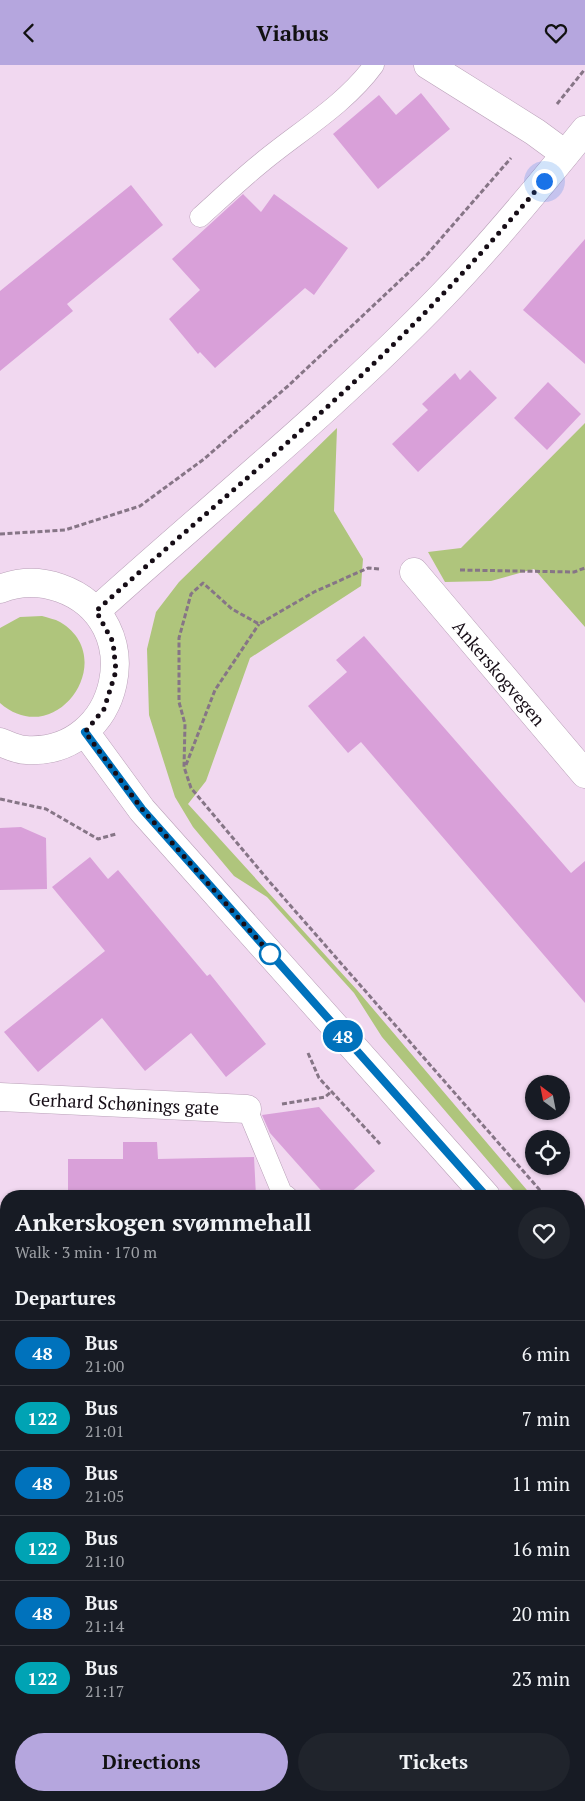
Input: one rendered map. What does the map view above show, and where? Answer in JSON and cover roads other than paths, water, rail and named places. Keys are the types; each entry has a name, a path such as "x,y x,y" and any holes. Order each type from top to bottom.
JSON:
{"main road":[{"path":"428,65 535,132 565,155"},
{"path":"96,611 351,385 474,261 585,130"},
{"name":"Ankerskogvegen","path":"414,572 585,773"},
{"path":"0,589 30,582 46,583 73,593 96,611 113,642 116,671 104,709 85,732 54,748 24,751 0,743"},
{"path":"85,732 142,809 481,1190"},
{"name":"Gerhard Schønings gate","path":"0,1097 247,1109"}],"lane":[{"path":"200,217 261,163 324,114 367,75 374,65"},
{"path":"247,1109 281,1190"}]}
